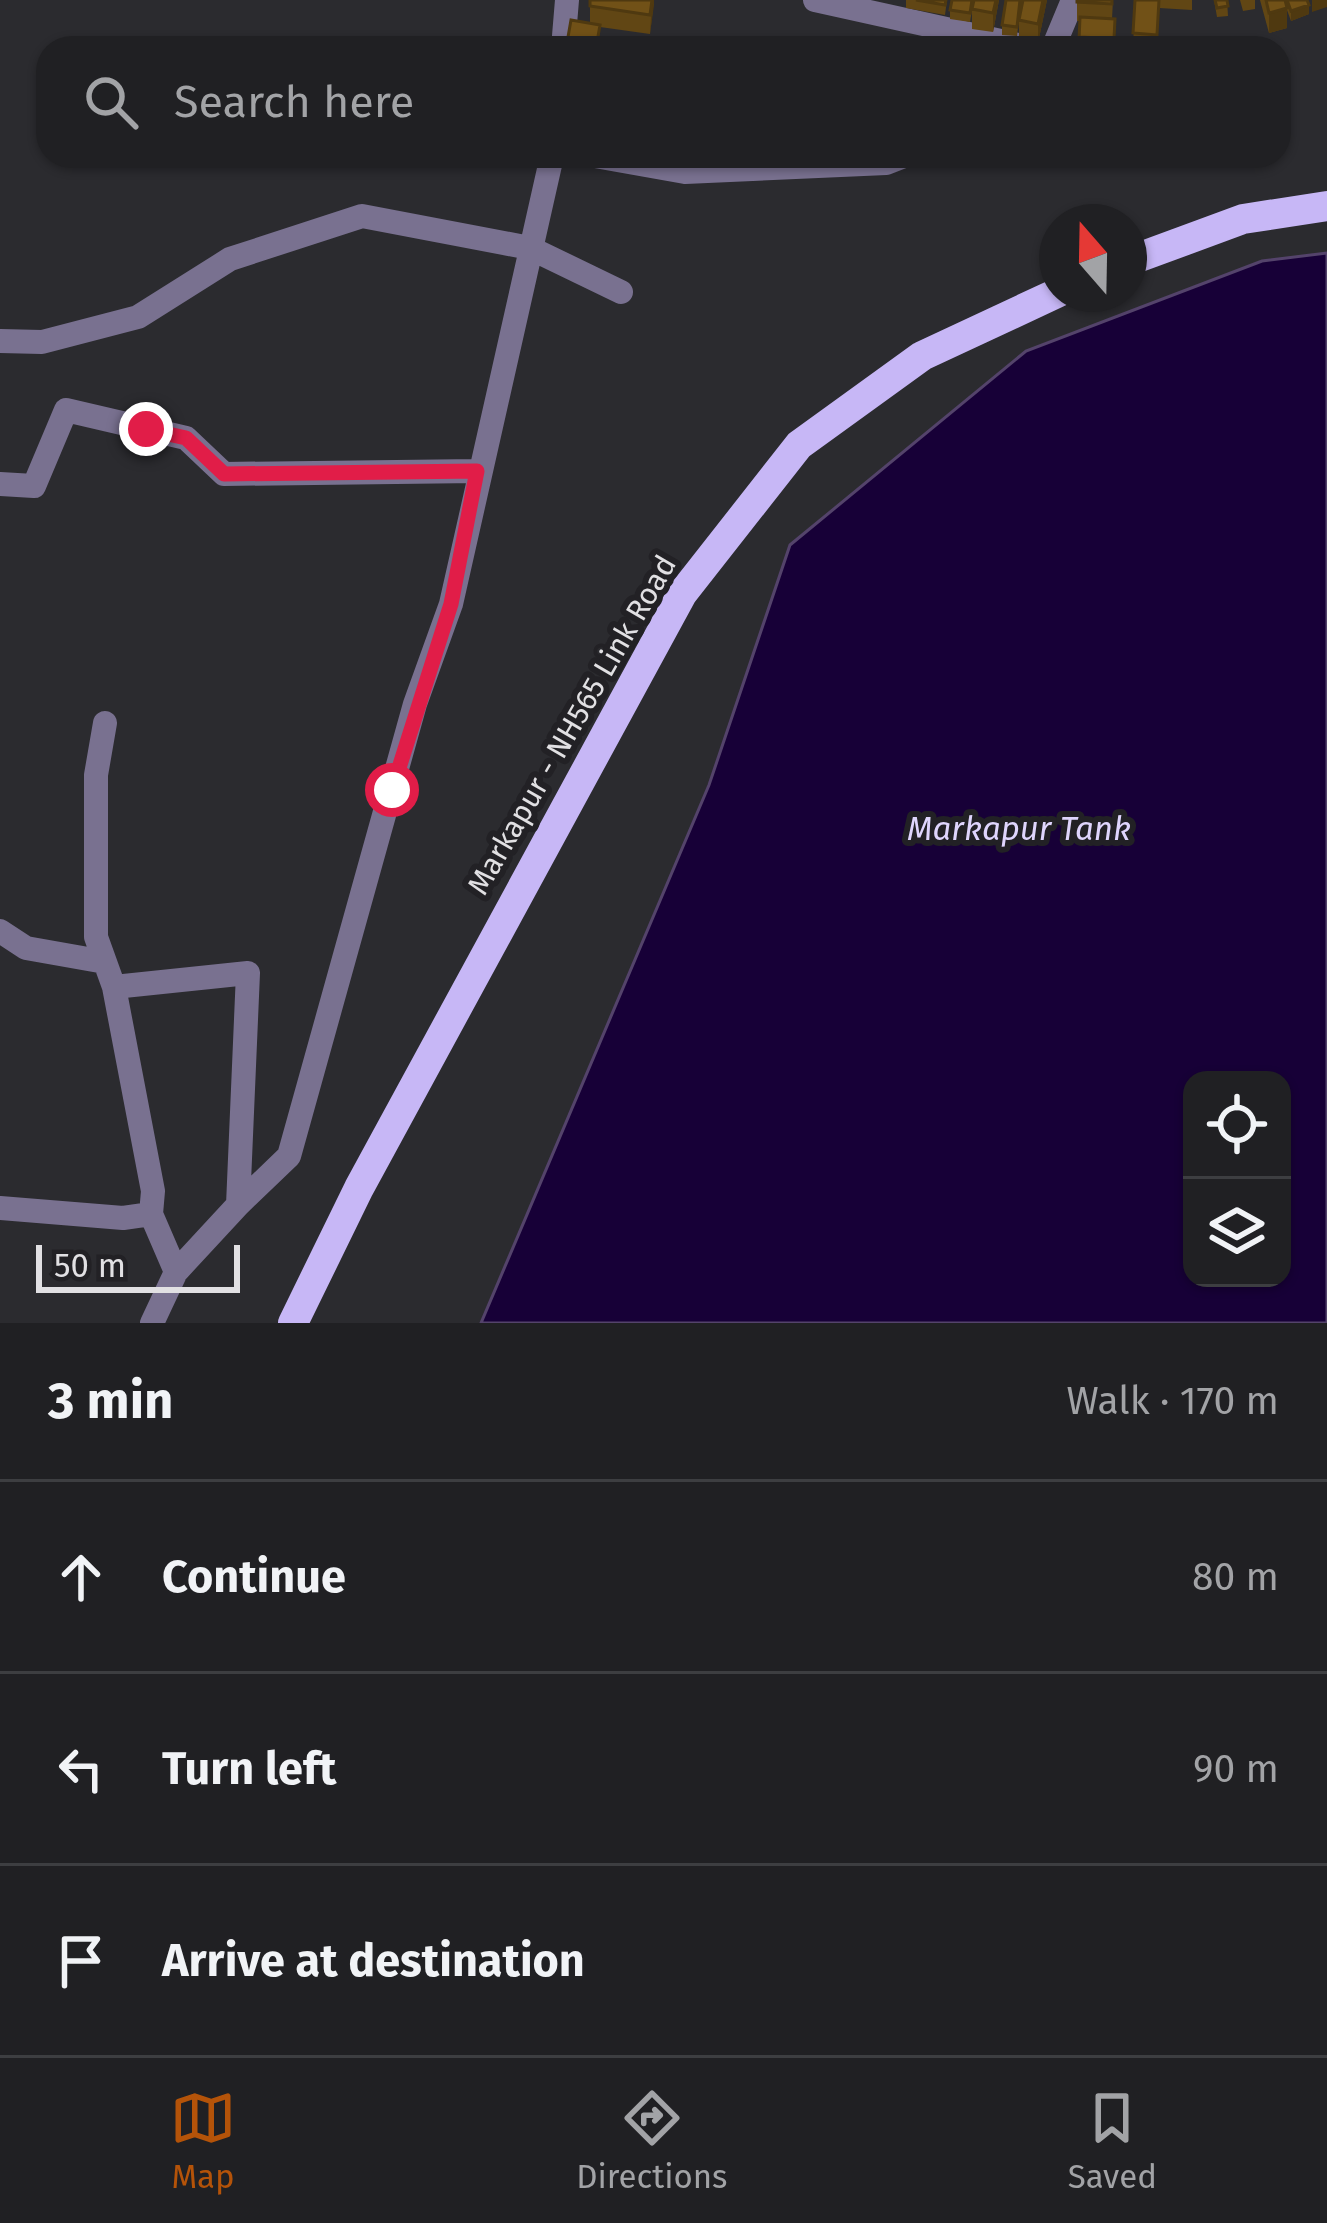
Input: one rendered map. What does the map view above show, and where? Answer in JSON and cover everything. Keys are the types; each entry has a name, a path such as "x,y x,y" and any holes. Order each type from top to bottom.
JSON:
{"main road":[{"path":"1147,254 1243,218 1327,206"},
{"name":"Markapur - NH565 Link Road","path":"293,1323 370,1167 682,594 799,445 922,356 1039,301"}],"street":[{"path":"564,36 567,0"},
{"path":"815,0 978,36"},
{"path":"1058,36 1073,0"},
{"path":"152,1323 176,1272 290,1156 415,704 451,604 477,471 549,168"},
{"path":"662,168 685,172 786,168"},
{"path":"0,341 42,342 137,317 230,259 362,216 530,248 621,292"},
{"path":"0,484 34,486 66,410 186,438 224,474 477,471"},
{"path":"105,723 96,776 95,937 114,987 153,1190 151,1214 176,1272"},
{"path":"0,931 26,947 105,962"},
{"path":"114,987 248,973 238,1204"},
{"path":"0,1208 123,1218 151,1214"}],"water":[{"name":"Markapur Tank","path":"1327,253 1327,1323 481,1323 709,785 790,545 1026,351 1128,312 1147,312 1147,305 1262,261"}],"building":[{"path":"590,0 652,0 650,15 590,6"},
{"path":"952,0 972,0 970,13 950,10"},
{"path":"974,0 996,0 993,13 972,9"},
{"path":"1006,0 1020,0 1017,27 1002,25"},
{"path":"1023,0 1043,0 1038,24 1019,20"},
{"path":"1112,0 1112,4 1077,2"},
{"path":"1135,0 1159,0 1157,35 1133,33"},
{"path":"1266,0 1285,0 1287,8 1269,13"},
{"path":"1287,0 1307,0 1309,5 1291,11"},
{"path":"1080,17 1115,19 1114,36 1079,36"},
{"path":"571,20 600,25 598,36 568,36"}],"route":[{"path":"146,429 186,438 224,474 477,471 451,604 415,704 392,790"}]}
